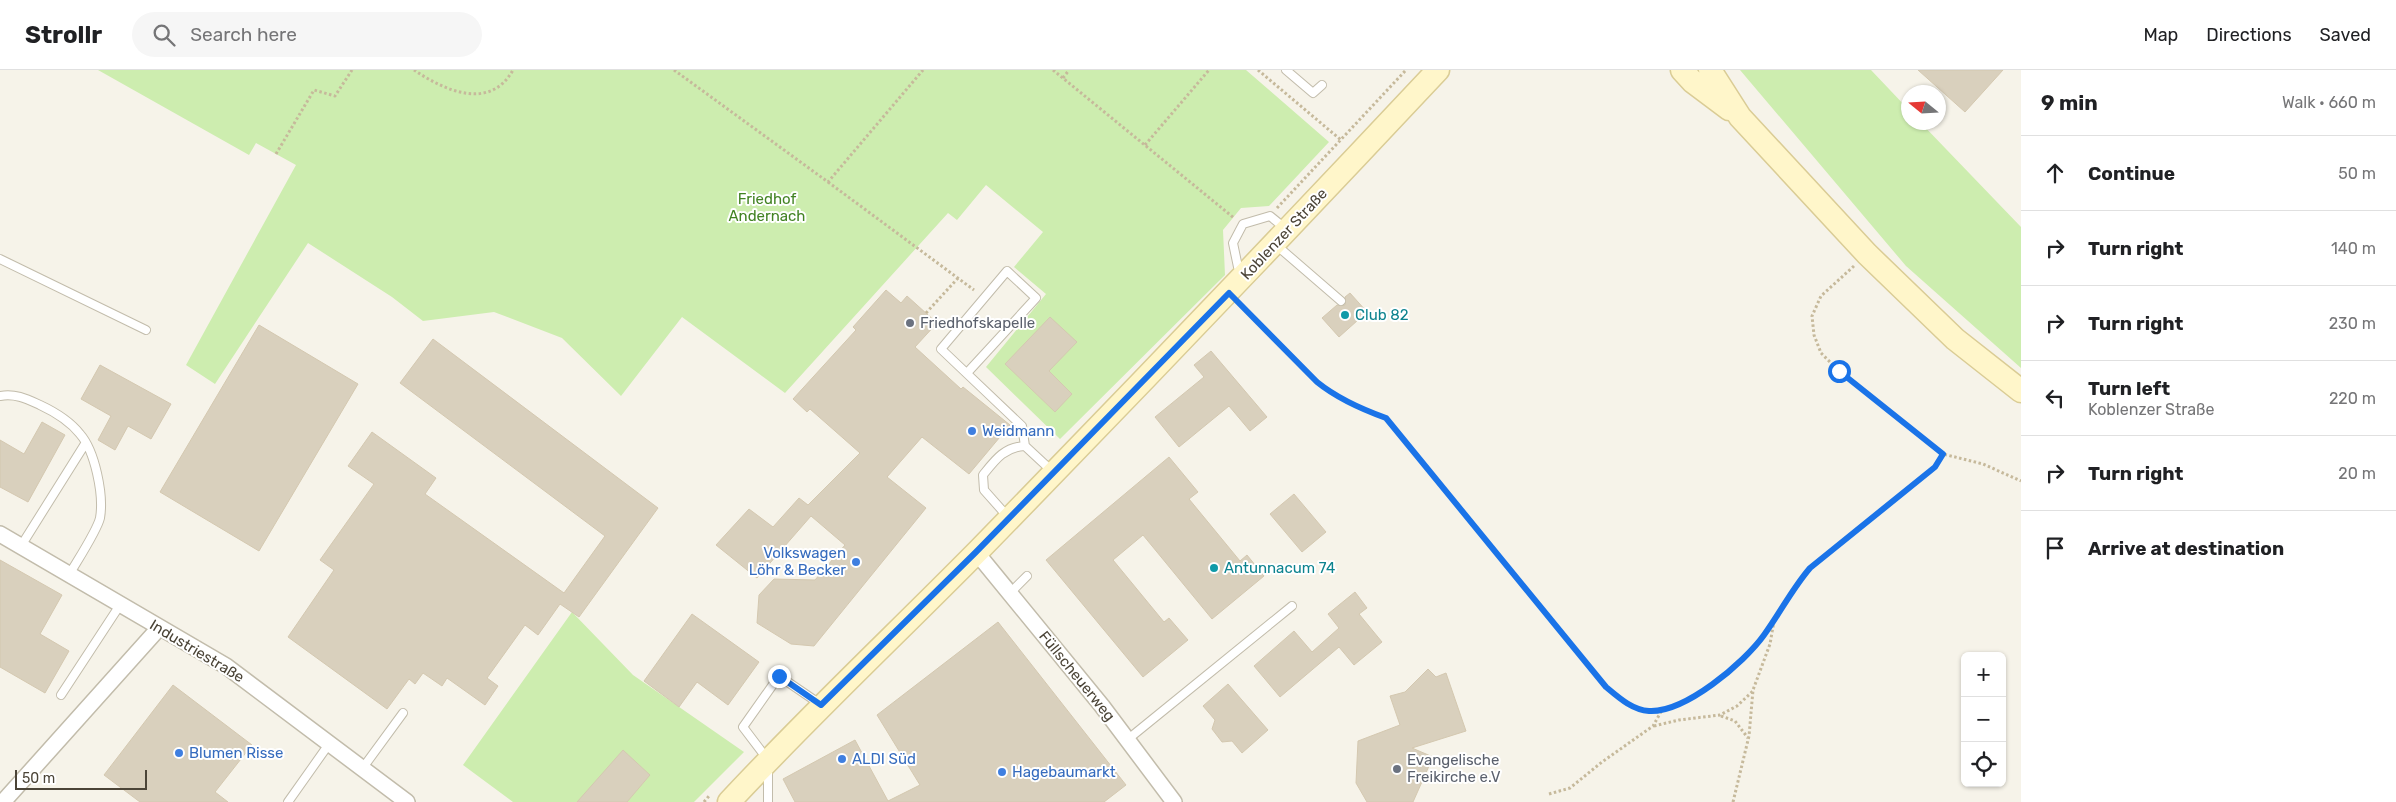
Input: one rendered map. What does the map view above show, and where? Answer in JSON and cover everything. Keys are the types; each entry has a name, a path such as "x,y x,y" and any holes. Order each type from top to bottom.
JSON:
{"street":[{"name":"Koblenzer Straße","path":"729,802 821,705 976,552 1229,293 1438,70"},
{"path":"1682,70 1693,82 1740,117"},
{"path":"1710,70 1740,117 1867,254 1955,339 2021,391"},
{"name":"Industriestraße","path":"0,534 226,666 407,802"},
{"name":"Füllscheuerweg","path":"976,552 1127,740 1174,802"},
{"path":"3,802 159,628"}],"lane":[{"path":"1286,70 1313,93 1322,84"},
{"path":"1245,276 1238,267 1233,243 1243,224 1270,216 1282,237 1341,301"},
{"path":"0,259 146,330"},
{"path":"966,373 1036,298 1007,271 941,349 966,373 1022,426 1024,446 1053,472"},
{"path":"0,396 10,394 25,398 57,413 82,435 97,476 102,502 100,520 69,575"},
{"path":"21,546 85,444"},
{"path":"1009,518 984,490 983,475 999,455 1015,447 1024,446"},
{"path":"1010,593 1026,576"},
{"path":"61,695 120,605"},
{"path":"1127,740 1292,606"},
{"path":"768,802 768,760 742,727 779,676 821,705"},
{"path":"362,769 403,713"},
{"path":"288,802 329,744"}],"path":[{"path":"276,154 314,90 335,96 352,70"},
{"path":"414,70 465,95 487,93 506,82 513,70"},
{"path":"674,70 959,277 984,298"},
{"path":"828,182 923,70"},
{"path":"1053,70 1243,224"},
{"path":"1063,78 1069,70"},
{"path":"1145,145 1209,70"},
{"path":"1258,70 1341,140"},
{"path":"1270,216 1406,70"},
{"path":"1867,254 1821,296 1812,316 1814,335 1821,353 1839,371 1943,454 1983,464 2021,481"},
{"path":"926,313 959,277"},
{"path":"1229,293 1317,382 1332,394 1386,418 1606,687 1624,702 1648,711 1688,702 1739,663 1775,620 1795,586 1810,568 1935,467 1943,454"},
{"path":"1733,802 1748,739 1753,690 1770,644 1775,620"},
{"path":"1549,794 1570,788 1602,762 1653,726 1679,720 1720,715 1737,706 1753,690"},
{"path":"1653,726 1662,709"},
{"path":"1720,715 1734,721 1748,739"}],"green space":[{"name":"Friedhof Andernach","path":"98,70 1246,70 1329,142 1269,206 1241,208 1223,230 1225,275 1060,439 986,367 1046,294 1014,267 1043,232 986,185 957,220 948,213 785,393 682,317 621,396 562,338 494,312 423,321 392,297 308,243 215,384 186,365 296,165 256,143 249,155"},
{"path":"1740,70 1871,70 1901,102 1901,130 1928,130 2021,227 2021,368 1906,266"},
{"path":"572,612 633,675 744,752 694,802 513,802 463,765"}],"building":[{"path":"1918,70 2003,70 1965,112 1946,95 1946,85 1935,85"},
{"path":"886,290 901,303 907,296 937,323 915,347 961,389 963,387 1010,425 969,474 922,437 887,477 926,508 814,646 791,644 757,623 759,595 774,579 815,580 845,545 811,516 757,578 716,545 749,509 773,527 799,498 808,505 860,453 810,409 807,412 793,399 856,330 853,327"},
{"name":"Club 82","path":"1350,293 1367,312 1339,337 1322,318 1337,305 1345,305 1345,297"},
{"path":"1050,317 1077,342 1049,371 1072,394 1055,412 1005,364"},
{"path":"259,325 358,384 259,551 160,492"},
{"path":"433,339 658,508 579,617 560,604 538,635 525,625 487,678 498,686 485,705 447,678 442,686 423,673 415,684 409,679 387,709 288,637 334,570 320,560 374,484 348,466 372,432 436,478 425,494 564,593 605,536 400,383"},
{"path":"1211,351 1267,417 1250,431 1229,406 1179,447 1155,417 1204,377 1194,365"},
{"path":"100,365 171,404 151,439 128,426 115,450 98,440 111,416 81,399"},
{"path":"42,422 65,435 28,502 0,487 0,440 24,454"},
{"name":"Antunnacum 74","path":"1169,457 1198,492 1189,499 1240,561 1247,555 1264,576 1212,619 1143,535 1113,560 1164,622 1169,618 1188,640 1143,677 1046,560"},
{"path":"1294,494 1326,532 1302,552 1270,514"},
{"path":"0,560 62,595 40,634 69,651 45,693 0,667"},
{"path":"1355,592 1367,608 1359,614 1382,642 1354,665 1339,647 1280,697 1254,666 1294,631 1312,652 1339,628 1328,614"},
{"path":"692,614 759,662 728,705 697,682 679,707 644,681"},
{"path":"998,622 1126,785 1104,802 795,802 783,779 855,740 888,801 920,785 877,715"},
{"path":"1428,669 1436,677 1446,673 1466,731 1412,748 1433,757 1413,802 1367,802 1356,783 1358,741 1400,725 1390,696 1405,692"},
{"path":"1228,684 1268,730 1242,753 1232,741 1222,742 1212,729 1215,720 1203,706"},
{"path":"173,685 252,745 215,792 228,802 140,802 104,775"},
{"path":"623,750 650,775 627,802 577,802"}],"place":[{"name":"Club 82","path":"1345,315"},
{"name":"Friedhofskapelle","path":"910,323"},
{"name":"Weidmann","path":"972,431"},
{"name":"Volkswagen Löhr & Becker","path":"856,562"},
{"name":"Antunnacum 74","path":"1214,568"},
{"name":"Blumen Risse","path":"179,753"},
{"name":"ALDI Süd","path":"842,759"},
{"name":"Evangelische Freikirche e.V","path":"1397,769"},
{"name":"Hagebaumarkt","path":"1002,772"}],"route":[{"path":"779,676 821,705 976,552 1229,293 1317,382 1332,394 1386,418 1606,687 1624,702 1648,711 1669,708 1688,702 1739,663 1763,636 1795,586 1810,568 1935,467 1943,454 1839,371"}]}
